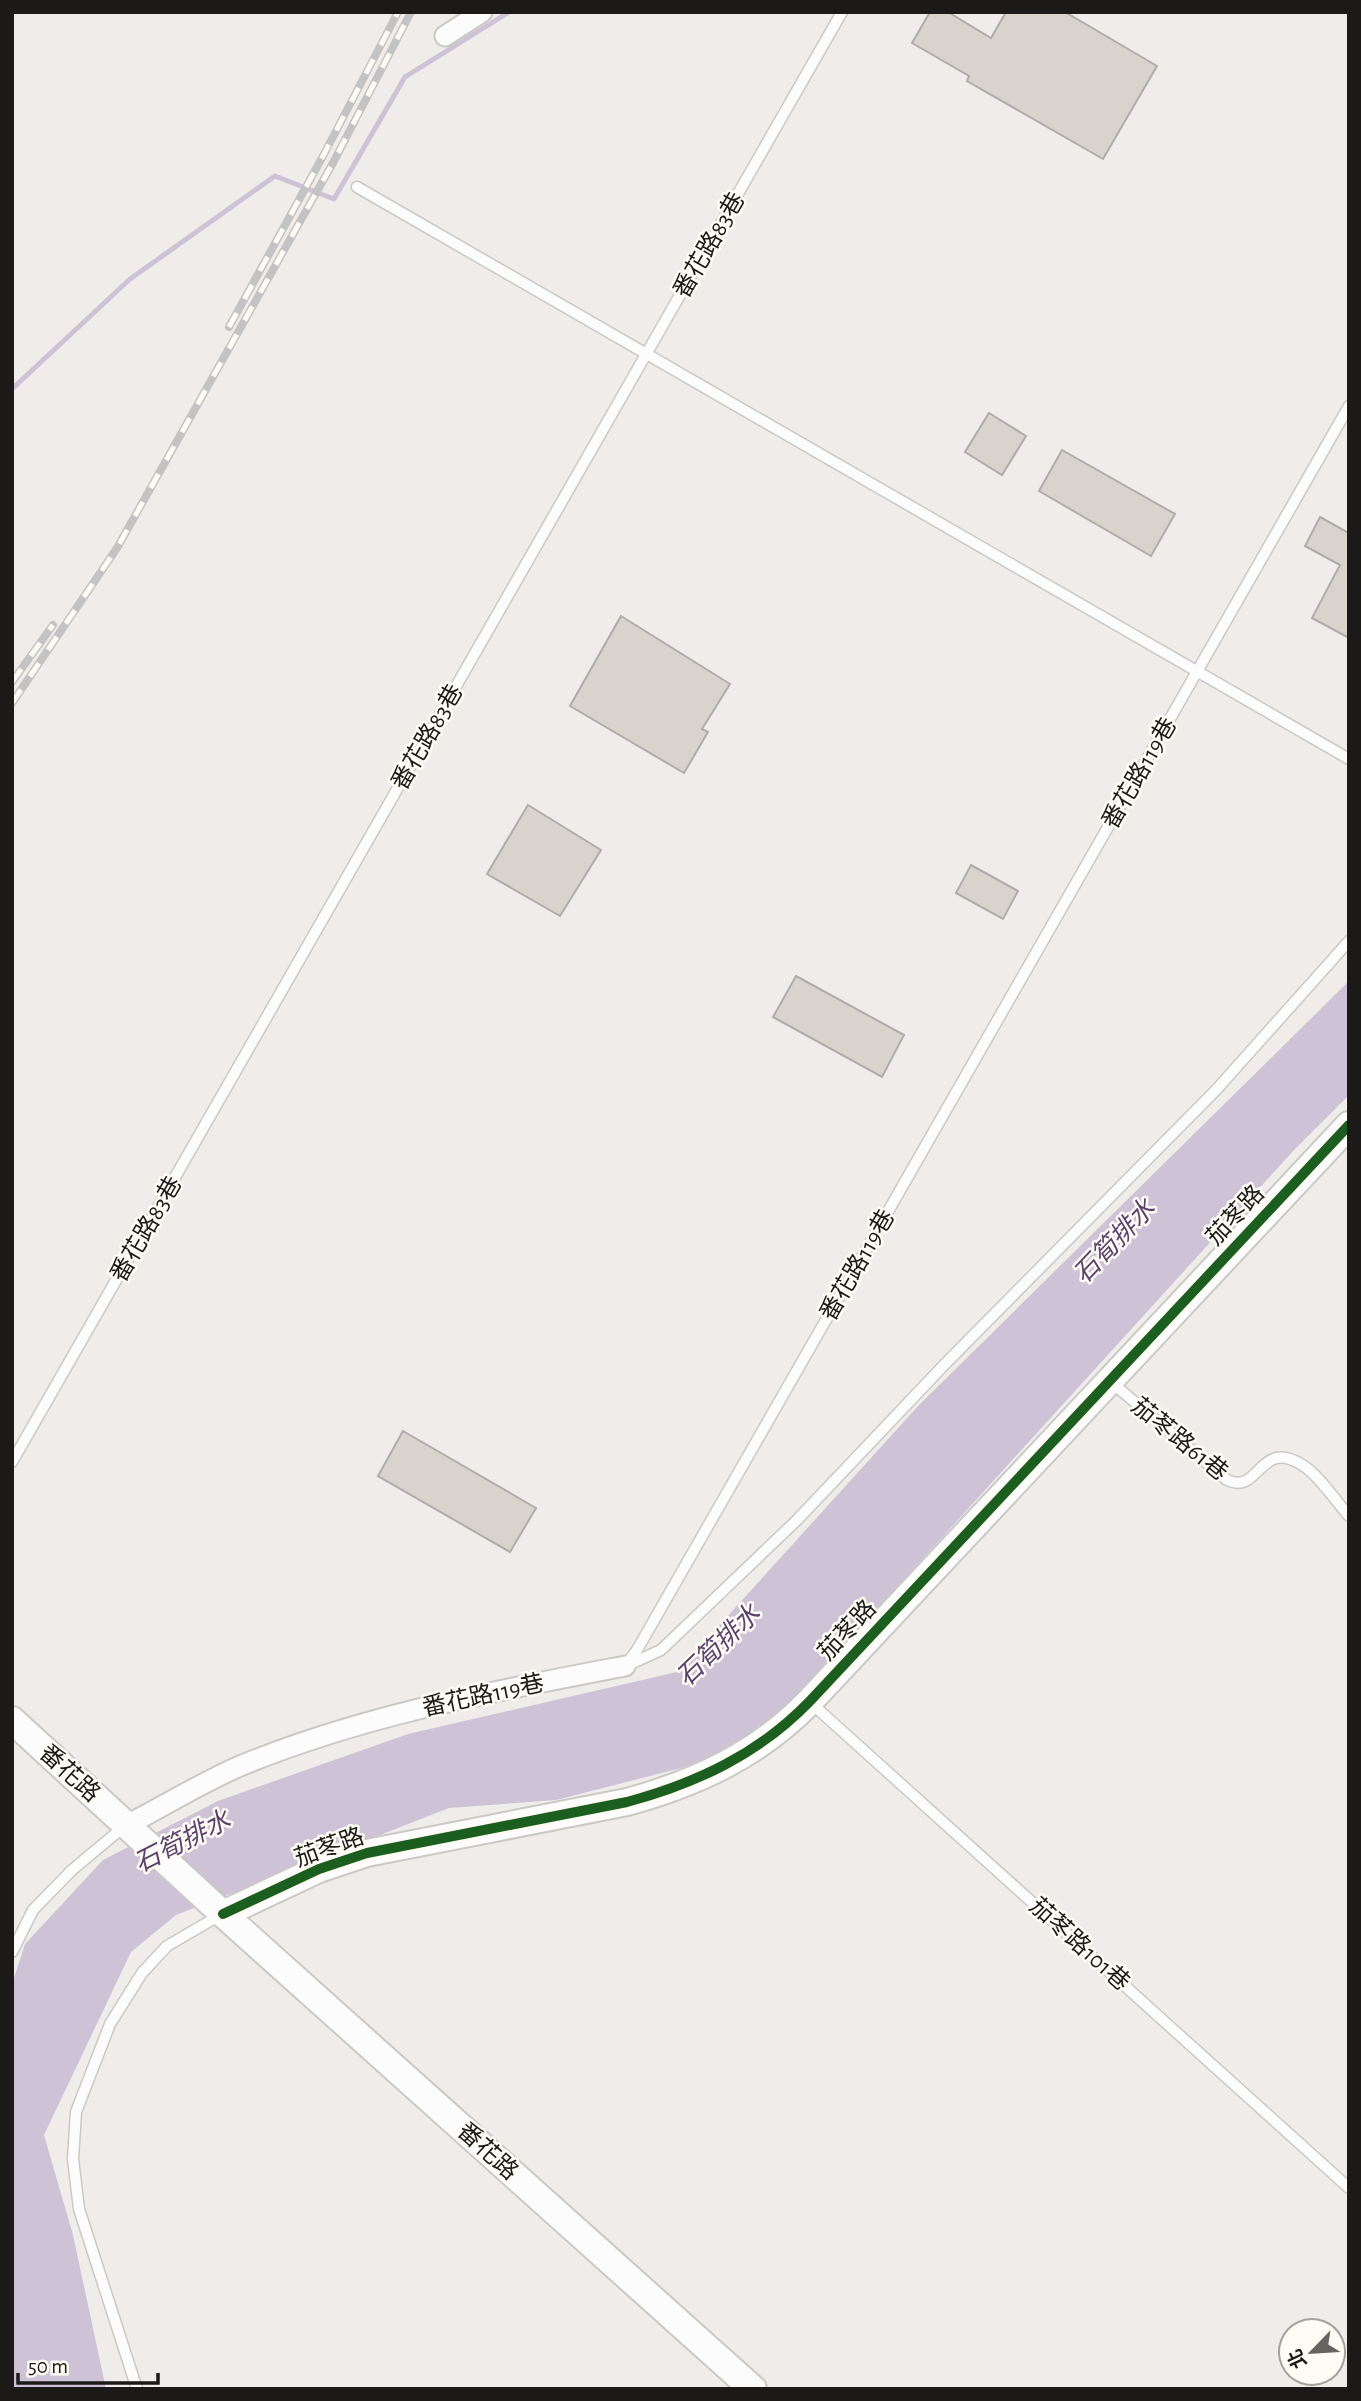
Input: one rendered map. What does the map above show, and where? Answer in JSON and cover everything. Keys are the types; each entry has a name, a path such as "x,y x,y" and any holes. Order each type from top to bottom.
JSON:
{"street":[{"path":"445,36 482,12"},
{"name":"茄苳路","path":"223,1914 319,1869 367,1853 627,1802 669,1789 747,1753 781,1728 810,1701 1349,1125"},
{"name":"番花路119巷","path":"127,1825 239,1767 360,1724 481,1694 625,1666"},
{"name":"番花路","path":"12,1720 223,1914 753,2389"}],"lane":[{"name":"番花路83巷","path":"12,1462 842,12"},
{"path":"358,187 1349,759"},
{"name":"番花路119巷","path":"625,1666 637,1650 1349,406"},
{"path":"625,1666 661,1650 797,1520 945,1364 1217,1089 1349,941"},
{"name":"茄苳路61巷","path":"1108,1380 1227,1480 1240,1484 1247,1482 1270,1460 1291,1459 1306,1467 1349,1516"},
{"name":"茄苳路101巷","path":"810,1701 1349,2188"},
{"path":"12,1952 33,1910 72,1870 127,1825"},
{"path":"136,2389 79,2209 73,2159 76,2112 110,2025 142,1973 167,1946 223,1914"}],"water":[{"name":"石筍排水","path":"1349,981 1349,1095 1295,1149 748,1751 556,1800 449,1808 176,1915 131,1952 44,2135 73,2235 106,2389 14,2389 12,1984 25,1944 103,1860 218,1801 408,1734 677,1672 918,1406"}],"building":[{"path":"930,12 948,12 991,38 1006,12 1065,12 1157,66 1103,159 967,81 969,76 912,43"},
{"path":"989,413 1026,436 1002,475 965,452"},
{"path":"1062,450 1175,514 1151,556 1039,491"},
{"path":"1320,517 1349,533 1349,638 1312,618 1340,565 1305,546"},
{"path":"621,616 730,684 702,729 708,732 684,773 570,706"},
{"path":"528,805 601,850 560,916 487,874"},
{"path":"971,865 1018,891 1003,919 956,893"},
{"path":"796,976 904,1035 882,1077 773,1017"},
{"path":"403,1431 536,1508 510,1552 378,1476"}],"waterway":[{"path":"12,389 130,279 275,176 334,199 405,77 509,12"}],"railway":[{"path":"229,327 398,12"},
{"path":"12,703 117,548 334,161 411,12"},
{"path":"12,682 53,625"}],"cycle path":[{"path":"223,1914 319,1869 367,1853 627,1802 678,1786 726,1764 770,1736 810,1701 1349,1125"}]}
